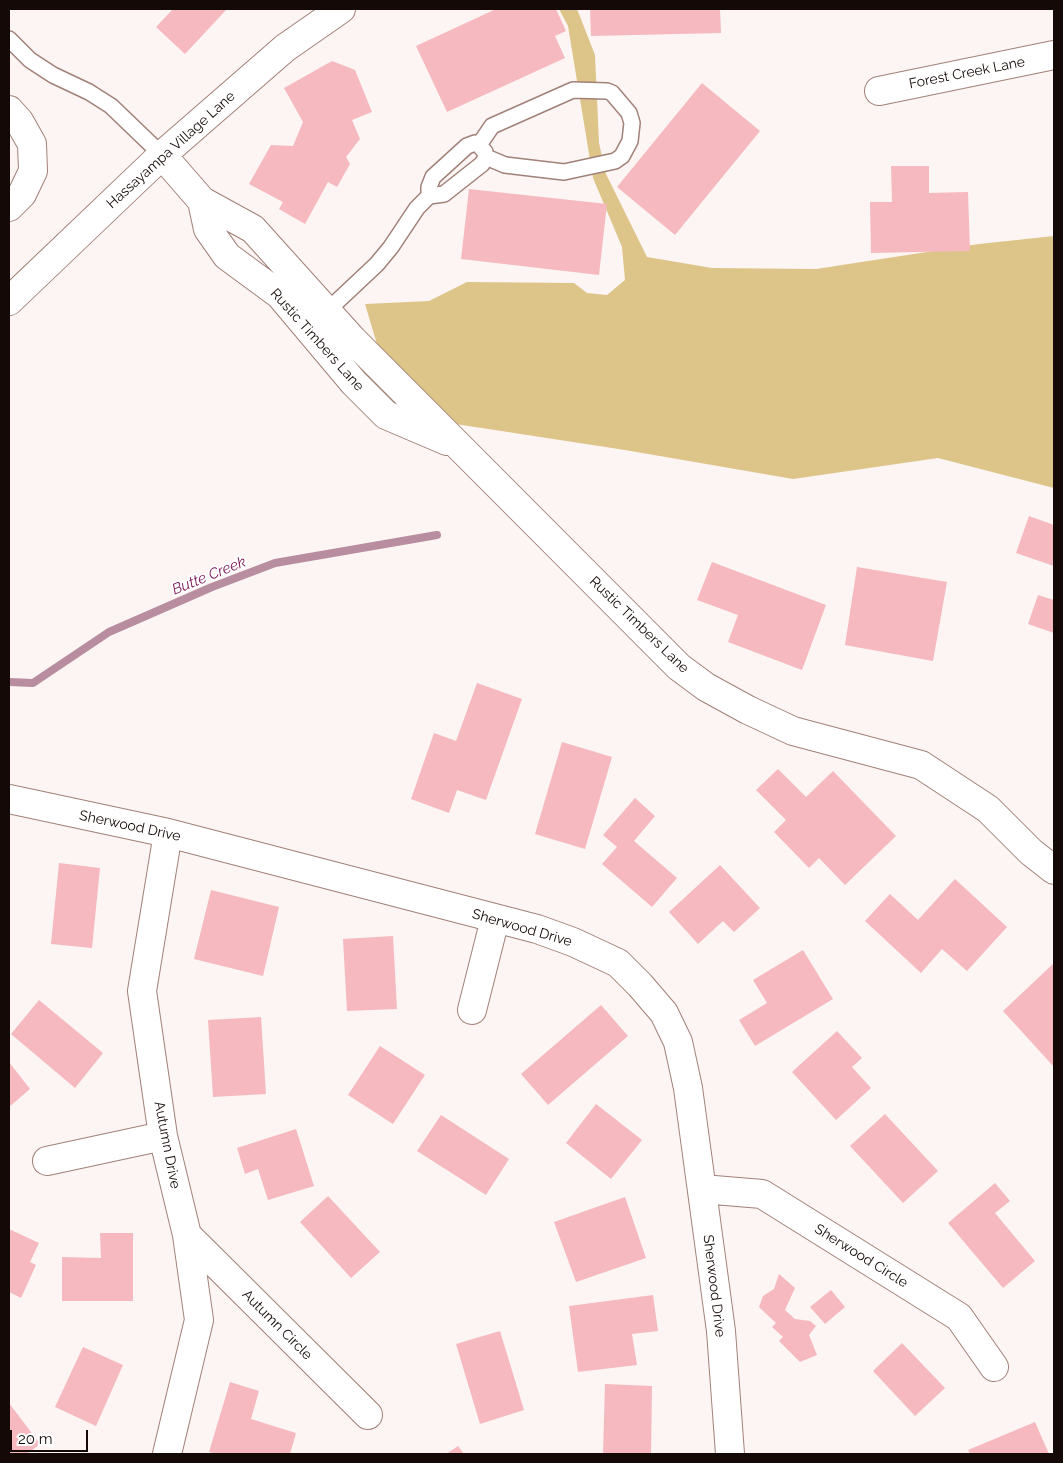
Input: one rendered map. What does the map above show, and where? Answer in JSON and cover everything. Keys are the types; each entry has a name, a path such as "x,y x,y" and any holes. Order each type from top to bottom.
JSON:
{"street":[{"name":"Hassayampa Village Lane","path":"9,301 162,156 285,48 341,9"},
{"name":"Forest Creek Lane","path":"879,91 1054,55"},
{"path":"9,110 19,121 32,144 33,171 22,194 9,207"},
{"name":"Rustic Timbers Lane","path":"162,156 202,201 253,229 318,320 354,383 386,415 462,448 679,667 706,687 748,710 793,731 921,765 988,809 1031,852 1054,870"},
{"name":"Rustic Timbers Lane","path":"202,201 208,228 227,256 318,320"},
{"name":"Sherwood Drive","path":"9,799 168,833 495,919 572,942 618,963 664,1013 678,1042 688,1088 721,1331 730,1454"},
{"name":"Autumn Drive","path":"167,1454 199,1320 186,1235 163,1136 142,991 168,833"},
{"path":"472,1010 495,919"},
{"path":"47,1161 163,1136"},
{"name":"Sherwood Circle","path":"702,1189 762,1194 959,1317 994,1367"},
{"name":"Autumn Circle","path":"186,1235 368,1416"}],"lane":[{"path":"9,39 38,65 111,106 162,156"},
{"path":"318,320 377,264 417,208 429,196 444,194 482,164 482,151 492,126 574,90 607,91 612,93 630,113 632,123 630,142 622,156 615,161 564,172 505,165 482,151 475,143 466,146 437,172 430,182 429,196"}],"shaded area":[{"path":"559,9 577,9 595,55 599,143 606,174 647,257 712,268 816,269 979,244 1054,236 1054,488 938,458 793,479 625,450 449,423 382,361 365,304 429,301 467,282 574,283 587,293 607,295 625,280 622,247 593,178 568,26"}],"building":[{"path":"173,9 227,9 185,54 156,27"},
{"path":"496,9 556,9 566,31 555,36 565,58 447,112 416,46"},
{"path":"590,9 720,9 721,33 591,36"},
{"path":"332,61 355,70 372,112 352,120 360,139 346,157 350,164 337,187 328,182 305,224 279,209 283,202 249,184 271,145 293,146 303,122 284,88"},
{"path":"702,83 760,131 675,235 617,187"},
{"path":"891,166 929,166 929,193 968,192 970,251 871,253 870,202 892,202"},
{"path":"469,189 607,204 599,275 461,259"},
{"path":"1029,516 1054,525 1054,566 1016,553"},
{"path":"712,562 826,605 802,670 728,642 738,615 697,600"},
{"path":"857,567 947,582 933,661 845,645"},
{"path":"1038,595 1054,600 1054,633 1028,624"},
{"path":"477,683 522,699 486,800 457,790 449,813 411,799 434,733 456,741"},
{"path":"562,742 612,757 585,849 535,834"},
{"path":"778,769 806,797 833,771 896,836 845,885 819,858 809,868 774,832 786,820 756,790"},
{"path":"635,798 655,816 634,841 677,878 652,907 602,864 617,847 603,835"},
{"path":"59,863 100,868 92,948 51,944"},
{"path":"720,865 760,908 734,932 723,921 698,944 669,912"},
{"path":"955,879 1007,927 967,971 942,949 921,973 865,921 890,894 918,920"},
{"path":"211,890 279,907 263,976 194,959"},
{"path":"393,936 397,1009 347,1011 343,939"},
{"path":"803,950 833,999 755,1046 739,1020 767,1003 753,980"},
{"path":"1054,963 1054,1067 1003,1011"},
{"path":"39,1000 103,1053 75,1088 11,1034"},
{"path":"601,1005 628,1036 548,1105 521,1074"},
{"path":"261,1017 266,1094 213,1097 208,1020"},
{"path":"837,1031 862,1058 852,1067 871,1088 836,1120 792,1072"},
{"path":"380,1046 425,1075 393,1124 348,1095"},
{"path":"9,1062 30,1089 9,1107"},
{"path":"596,1104 642,1140 611,1179 566,1143"},
{"path":"885,1114 938,1171 903,1203 850,1146"},
{"path":"441,1115 509,1159 486,1195 417,1151"},
{"path":"296,1129 314,1186 268,1200 258,1169 245,1174 237,1148"},
{"path":"995,1183 1010,1201 995,1213 1035,1261 1003,1288 948,1223"},
{"path":"328,1196 380,1252 351,1278 300,1222"},
{"path":"625,1197 646,1258 576,1282 554,1222"},
{"path":"9,1229 39,1243 30,1262 36,1265 21,1298 9,1292"},
{"path":"100,1233 133,1233 133,1301 62,1301 62,1257 101,1258"},
{"path":"779,1274 795,1288 785,1310 795,1319 810,1321 816,1326 809,1335 817,1355 800,1362 779,1341 783,1337 772,1327 776,1323 759,1307 763,1296 774,1289"},
{"path":"831,1290 845,1307 825,1324 810,1307"},
{"path":"653,1295 658,1331 632,1334 637,1365 578,1372 569,1306"},
{"path":"500,1331 524,1410 480,1424 456,1344"},
{"path":"902,1343 945,1388 915,1416 873,1371"},
{"path":"83,1347 123,1365 96,1426 55,1407"},
{"path":"230,1382 259,1391 251,1419 296,1433 290,1454 217,1454 209,1452"},
{"path":"605,1384 652,1386 651,1454 603,1454"},
{"path":"9,1403 40,1444 27,1454 9,1454"},
{"path":"1035,1422 1049,1454 970,1454 968,1450"},
{"path":"458,1446 464,1454 446,1454"}],"waterway":[{"name":"Butte Creek","path":"9,682 33,683 109,632 212,587 275,563 437,535"}]}
